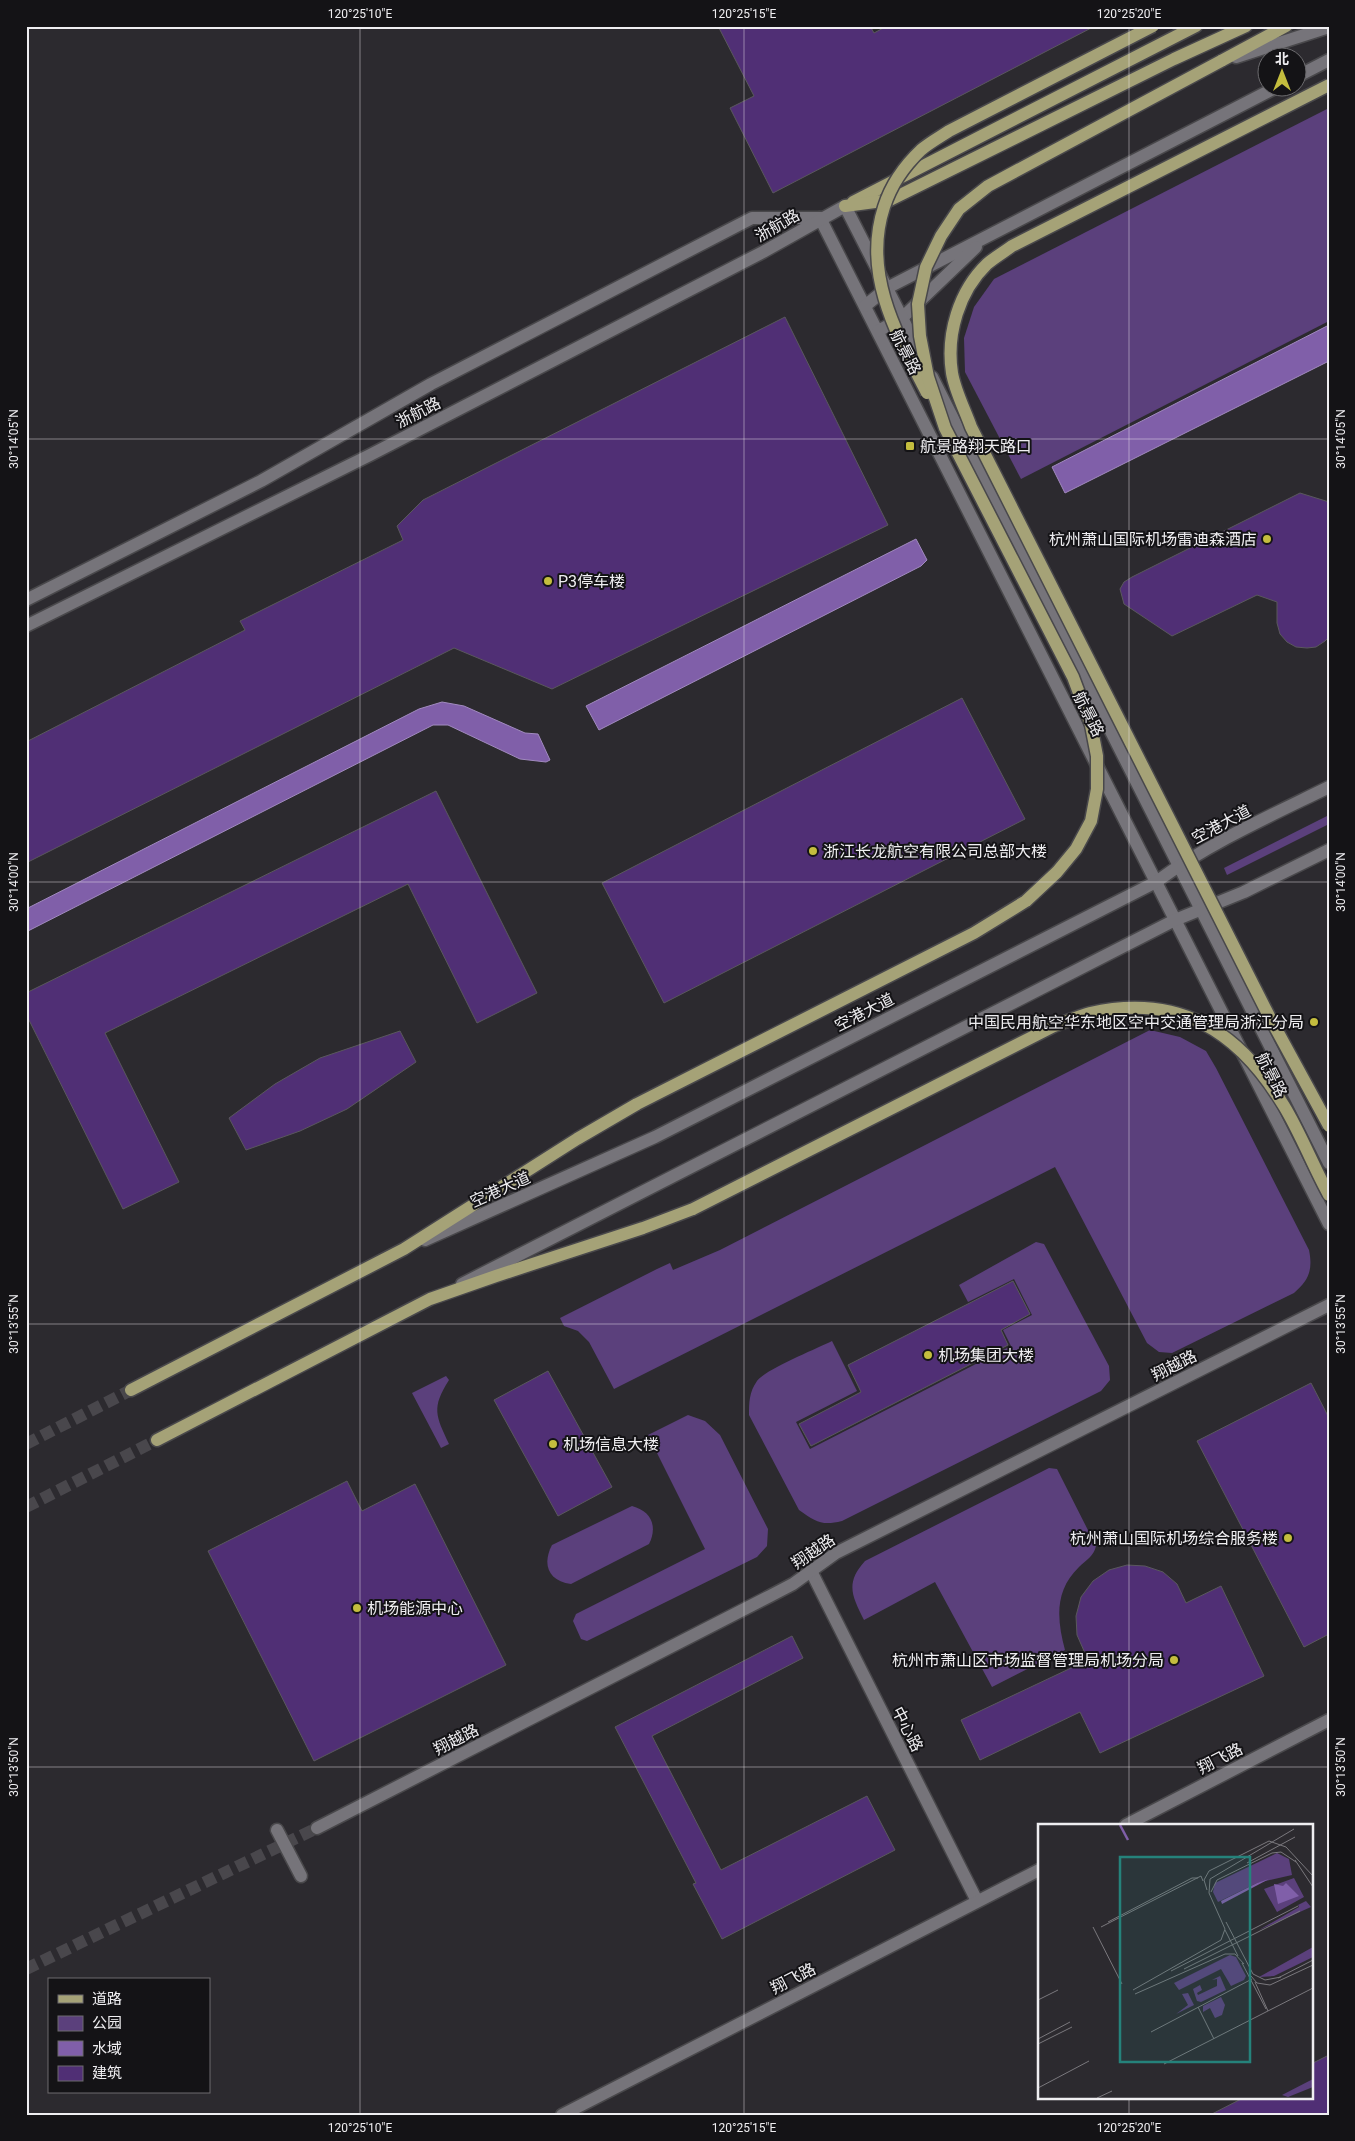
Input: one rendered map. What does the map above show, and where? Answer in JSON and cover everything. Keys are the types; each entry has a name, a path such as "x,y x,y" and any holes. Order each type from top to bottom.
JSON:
{"main road":[{"path":"945,428 897,336 877,273 876,244 880,219 888,195 903,169 922,150 949,131 1153,26"},
{"path":"845,206 1196,26"},
{"path":"845,206 890,200 1174,59 1246,26"},
{"path":"945,428 926,369 920,336 918,304 926,267 941,236 959,209 988,186 1286,26"},
{"path":"1329,85 1012,246 987,264 971,283 960,303 954,323 951,349 952,374 971,427 1265,1007 1329,1126"},
{"name":"空港大道","path":"132,1390 404,1250 577,1138 637,1104 974,933 1026,902 1057,872 1076,849 1091,820 1097,789 1098,756 1091,725 1073,677 945,428"},
{"path":"157,1440 430,1300 496,1276 643,1228 693,1209 1054,1026 1090,1013 1129,1008 1165,1010 1195,1018 1224,1034 1251,1060 1284,1107 1329,1195"}],"street":[{"path":"1221,61 1329,27"},
{"path":"1308,71 1329,60"},
{"path":"865,306 887,288 1258,96"},
{"name":"浙航路","path":"26,626 370,455 763,252 820,218 845,206"},
{"name":"航景路","path":"845,206 1329,1163"},
{"name":"浙航路","path":"26,600 261,482 431,384 752,218 820,218"},
{"name":"航景路","path":"820,218 1329,1224"},
{"path":"878,331 902,318 991,234"},
{"name":"空港大道","path":"404,1250 655,1137 1156,882 1178,866 1220,842 1329,787"},
{"path":"430,1300 1175,920 1200,908 1244,892 1329,850"},
{"name":"翔越路","path":"317,1828 761,1601 793,1584 836,1553 1329,1305"},
{"name":"中心路","path":"810,1571 977,1901"},
{"name":"翔飞路","path":"1128,1824 1329,1720"},
{"path":"277,1830 300,1876"},
{"name":"翔飞路","path":"562,2115 1038,1870"}],"green space":[{"path":"1329,108 1329,321 1021,479 965,372 964,338 974,307 994,279"},
{"path":"1329,815 1329,824 1227,875 1224,868"},
{"path":"1150,1030 1180,1037 1206,1051 1309,1250 1310,1257 1309,1274 1294,1293 1172,1353 1159,1352 1147,1343 1055,1167 614,1389 589,1342 578,1331 564,1326 560,1318 670,1263 673,1270 720,1250"},
{"path":"1036,1242 1044,1244 1109,1366 1110,1380 1101,1391 842,1521 819,1522 799,1510 749,1415 751,1393 757,1381 780,1365 832,1341 857,1391 796,1422 810,1449 1011,1346 1003,1330 1032,1315 1014,1279 968,1302 959,1285"},
{"path":"446,1376 449,1380 440,1398 437,1412 449,1444 441,1448 412,1393"},
{"path":"688,1415 705,1421 720,1435 768,1529 767,1546 757,1557 587,1641 581,1639 573,1621 576,1614 705,1549 648,1435"},
{"path":"1049,1468 1057,1469 1096,1546 1092,1555 1071,1576 1061,1596 1059,1617 1065,1650 992,1687 935,1582 864,1620 852,1590 855,1576 865,1561"},
{"path":"632,1506 639,1508 651,1520 653,1531 649,1544 571,1584 563,1582 552,1575 549,1570 548,1559 552,1545"}],"water":[{"path":"1329,325 1329,361 1065,493 1052,467"},
{"path":"916,539 927,560 921,566 599,730 586,706"},
{"path":"442,702 464,706 525,733 538,734 550,760 546,762 520,759 448,725 433,725 26,932 26,909 419,709"}],"building":[{"path":"718,26 870,26 874,33 887,26 1095,26 773,193 730,108 754,96"},
{"name":"P3停车楼","path":"785,317 888,525 552,689 454,648 26,863 26,742 245,630 240,621 403,540 397,526 423,500"},
{"name":"杭州萧山国际机场雷迪森酒店","path":"1300,493 1329,502 1329,637 1316,647 1296,647 1287,642 1280,634 1277,623 1277,602 1257,595 1172,636 1124,604 1120,589 1124,582"},
{"name":"浙江长龙航空有限公司总部大楼","path":"962,698 1025,819 664,1003 602,883"},
{"path":"436,791 537,993 477,1023 408,884 105,1033 179,1182 123,1209 26,1014 26,993"},
{"path":"400,1031 416,1062 347,1109 300,1131 246,1150 229,1118 275,1084 320,1058"},
{"name":"机场集团大楼","path":"1013,1281 1030,1314 1001,1330 1008,1345 811,1446 799,1424 861,1392 848,1365"},
{"name":"机场信息大楼","path":"548,1371 612,1487 558,1516 494,1400"},
{"name":"杭州萧山国际机场综合服务楼","path":"1311,1383 1329,1418 1329,1634 1304,1647 1197,1441"},
{"name":"机场能源中心","path":"347,1481 362,1511 415,1484 506,1665 314,1761 208,1551"},
{"name":"杭州市萧山区市场监督管理局机场分局","path":"1127,1565 1145,1566 1163,1572 1177,1584 1186,1603 1221,1586 1264,1676 1100,1753 1080,1712 980,1760 961,1720 1088,1660 1077,1635 1076,1616 1081,1597 1093,1581 1109,1570"},
{"path":"792,1636 803,1658 652,1736 721,1870 867,1796 895,1850 722,1939 693,1884 696,1883 615,1727"},
{"path":"1329,2055 1329,2115 1210,2115 1243,2098 1312,2098 1312,2064"}],"tunnel":[{"path":"26,1444 131,1390"},
{"path":"26,1507 157,1440"},
{"path":"26,1969 317,1828"}],"place":[{"name":"航景路翔天路口","path":"910,446"},
{"name":"杭州萧山国际机场雷迪森酒店","path":"1267,539"},
{"name":"P3停车楼","path":"548,581"},
{"name":"浙江长龙航空有限公司总部大楼","path":"813,851"},
{"name":"中国民用航空华东地区空中交通管理局浙江分局","path":"1314,1022"},
{"name":"机场集团大楼","path":"928,1355"},
{"name":"机场信息大楼","path":"553,1444"},
{"name":"杭州萧山国际机场综合服务楼","path":"1288,1538"},
{"name":"机场能源中心","path":"357,1608"},
{"name":"杭州市萧山区市场监督管理局机场分局","path":"1174,1660"}]}
